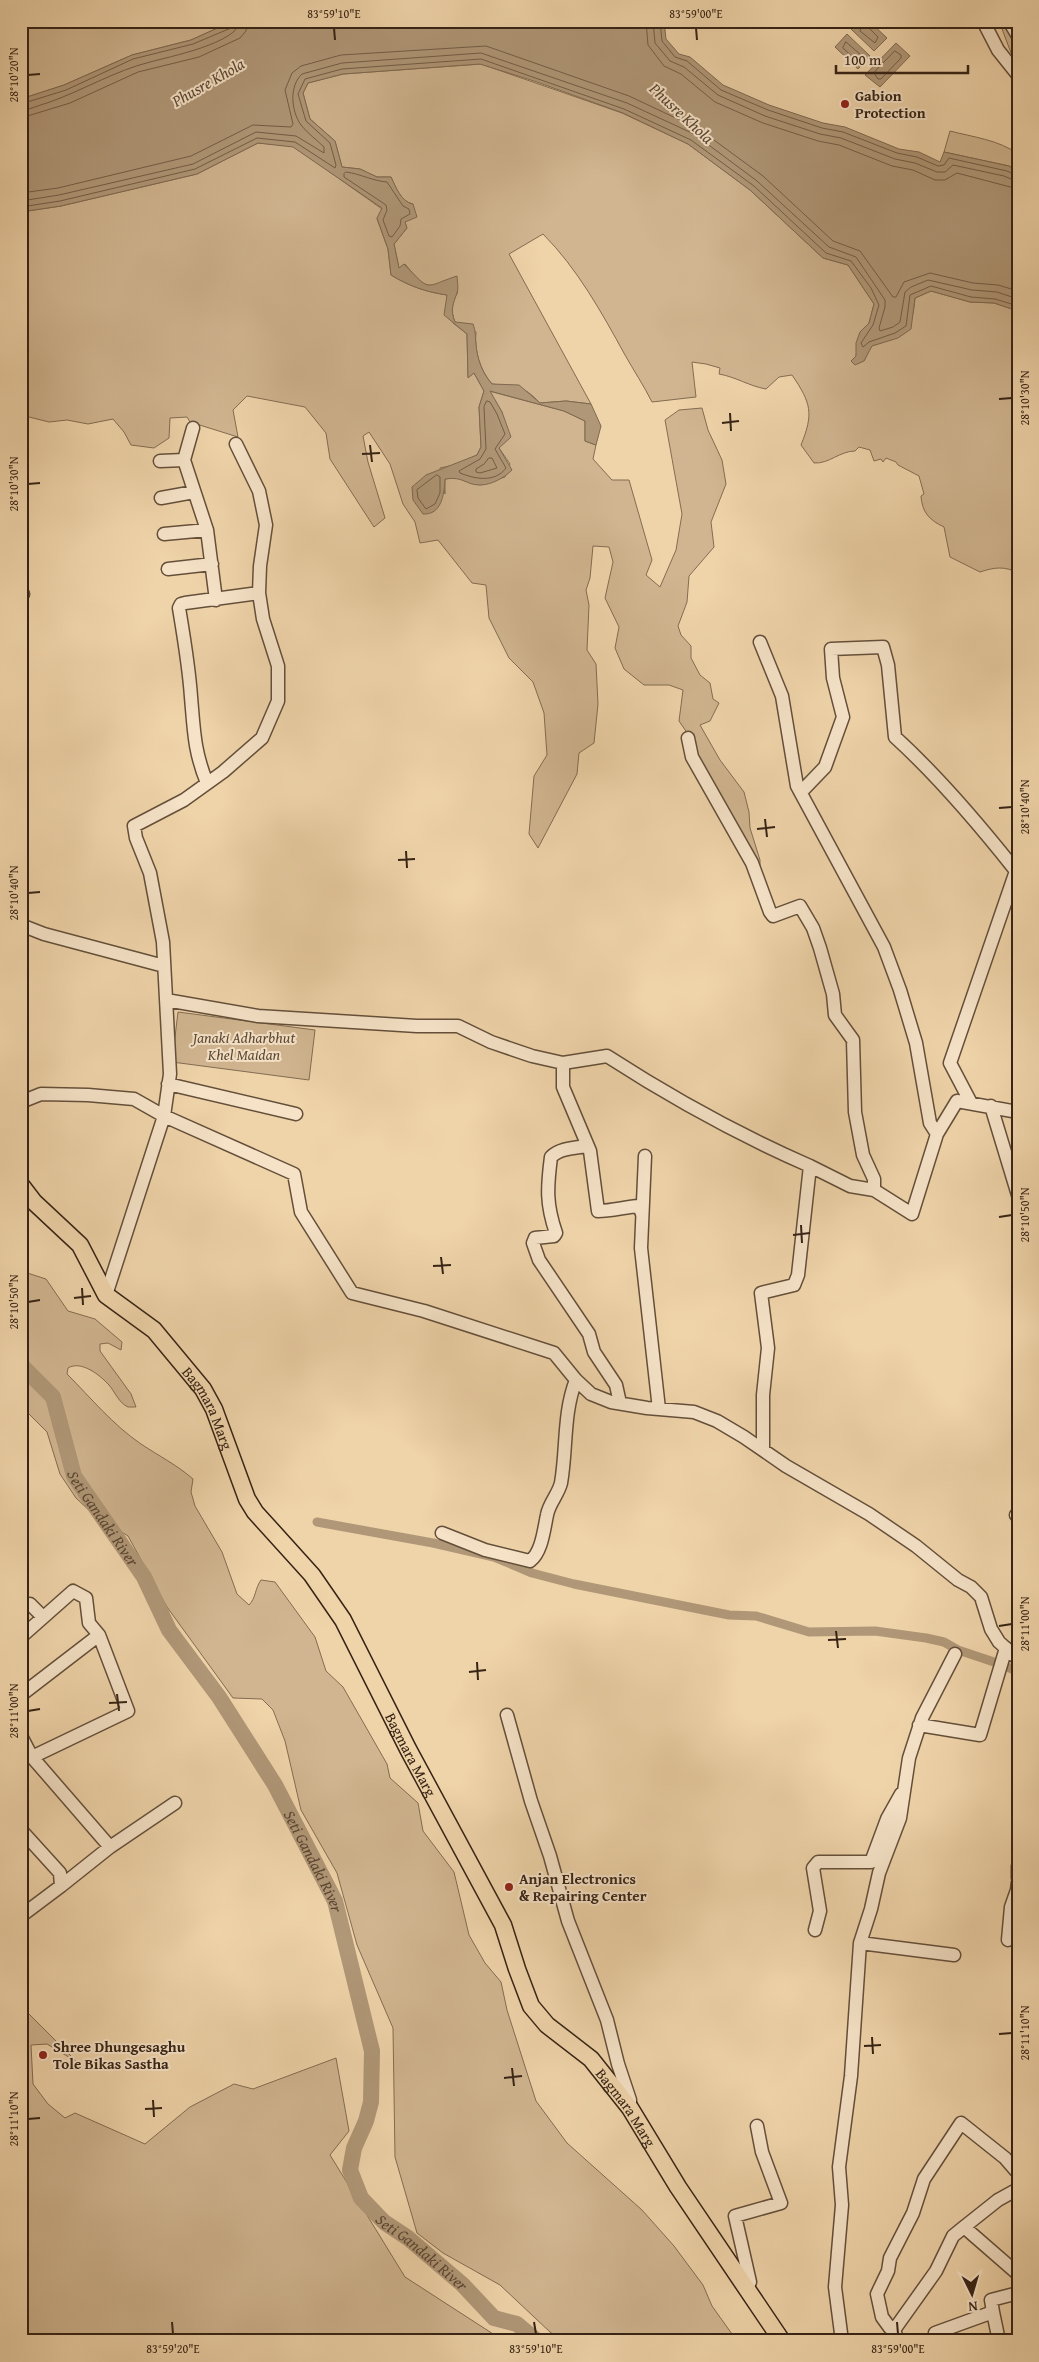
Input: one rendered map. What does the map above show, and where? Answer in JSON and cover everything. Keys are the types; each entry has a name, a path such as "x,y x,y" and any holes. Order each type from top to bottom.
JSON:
{"main road":[{"name":"Bagmara Marg","path":"21,1185 45,1212 80,1245 106,1295 154,1330 203,1389 214,1408 247,1499 255,1512 312,1575 343,1620 408,1749 503,1925 516,1969 531,2006 547,2026 591,2059 630,2108 678,2187 782,2341"}],"street":[{"path":"984,21 998,50 1018,75"},
{"path":"1009,21 1018,36"},
{"path":"193,428 184,460 206,530 216,600"},
{"path":"106,1295 164,1116 170,1074 164,942 150,873 136,838 134,826 184,800 262,738 278,701 278,666 263,619 259,593 260,566 266,525 259,491 236,444"},
{"path":"160,461 184,460"},
{"path":"161,498 194,492"},
{"path":"164,534 206,530"},
{"path":"168,568 212,564"},
{"path":"207,783 193,738 191,696 181,604 259,593"},
{"path":"760,642 782,696 797,786 884,947 900,990 916,1043 930,1123 937,1134"},
{"path":"801,792 825,767 844,717 832,678 830,649 883,647 888,664 894,737 919,759 970,812 1016,871 950,1063 970,1103"},
{"path":"688,738 692,757 752,863 770,912 773,916 800,906 813,928 833,994 835,1014 852,1040 854,1112 863,1155 874,1178 874,1190"},
{"path":"21,925 44,934 164,966"},
{"path":"166,1000 258,1016 417,1026 458,1026 491,1042 532,1056 563,1063 607,1056 657,1088 724,1125 850,1186 874,1190 912,1214 937,1134 957,1101 1018,1112"},
{"path":"563,1063 563,1087 587,1146 598,1211 612,1211 622,1207 640,1206 642,1214"},
{"path":"168,1084 296,1114"},
{"path":"21,1102 40,1094 88,1095 134,1099 164,1116 294,1174 300,1212 352,1293 424,1311 554,1353 576,1380 591,1394 620,1403 694,1412 717,1421 786,1466 868,1514 916,1546 958,1580 971,1587 981,1597 991,1629 1006,1648 1018,1659"},
{"path":"991,1106 1018,1195"},
{"path":"587,1146 569,1148 556,1152 551,1157 548,1199 549,1210 556,1233 554,1236 535,1238 533,1243 539,1260 589,1334 594,1352 616,1385 620,1403"},
{"path":"645,1156 641,1248 659,1409"},
{"path":"763,1450 763,1395 768,1348 760,1293 794,1285 798,1276 810,1166"},
{"path":"442,1533 485,1550 530,1560 535,1557 547,1512 559,1491 569,1397 576,1380"},
{"path":"21,1637 73,1591 86,1598 89,1623 99,1635 128,1711 32,1757"},
{"path":"21,1608 30,1604 43,1617"},
{"path":"21,1694 99,1635"},
{"path":"919,1726 980,1735 1006,1648"},
{"path":"842,2341 835,2287 842,2205 839,2167 851,2076 860,1943 871,1910 878,1873 900,1818 909,1758 919,1726 955,1654"},
{"path":"507,1715 568,1921 607,2020 618,2064 630,2100 630,2108"},
{"path":"21,1736 32,1757 110,1847"},
{"path":"815,1930 820,1911 813,1868 818,1862 871,1862 894,1803 904,1790"},
{"path":"21,1916 110,1847 175,1804"},
{"path":"21,1830 60,1873 61,1886"},
{"path":"1018,1866 1018,1878"},
{"path":"1008,1940 1011,1907 1018,1890 1018,1882"},
{"path":"860,1943 954,1955"},
{"path":"1018,2173 1005,2158 961,2124 924,2178 913,2213 890,2258 888,2271 877,2294 882,2317 896,2335 936,2271 953,2236 998,2200 1018,2190"},
{"path":"747,2289 750,2282 735,2216 781,2202 762,2152 757,2126"},
{"path":"964,2227 1018,2274"},
{"path":"999,2341 991,2300 1018,2293"},
{"path":"935,2333 992,2312"}],"green space":[{"path":"21,21 233,21 191,40 132,55 64,85 21,99"},
{"path":"999,21 1018,21 1018,67 1016,66"},
{"path":"481,64 622,113 688,144 750,190 823,258 848,265 874,304 869,323 860,332 856,356 864,361 871,346 898,336 904,331 914,310 915,298 931,291 970,302 994,303 1018,311 1018,573 1000,568 980,572 950,557 944,527 930,518 923,507 921,496 924,494 919,476 898,465 896,462 886,458 883,462 881,459 874,461 870,450 859,447 855,451 844,453 825,462 814,463 801,445 808,424 809,408 803,393 792,375 779,377 766,389 719,374 720,368 692,362 696,397 652,402 578,276 543,234 509,254 591,404 566,401 540,403 523,389 492,384 484,373 479,360 476,332 455,322 452,306 458,292 445,282 431,285 422,282 405,264 399,268 394,244 407,228 405,222 413,204 402,197 391,177 377,177 360,169 342,167 335,141 310,119 303,93 308,83 343,74"},
{"path":"950,131 1003,145 1011,149 1018,154 1018,172 1009,166 944,152"},
{"path":"258,143 293,146 382,209 377,219 388,249 391,275 418,288 447,295 453,323 467,334 468,377 474,373 484,391 479,407 481,447 477,455 459,464 440,468 445,494 445,479 457,477 480,485 505,477 510,464 499,448 502,412 489,391 564,411 585,421 585,441 596,445 593,459 612,480 629,480 652,560 646,575 660,587 676,550 682,514 665,420 679,410 702,408 708,430 722,460 726,484 711,522 714,547 689,576 687,602 678,626 681,635 691,646 691,658 700,675 710,683 713,699 719,703 710,721 700,725 720,760 744,792 749,812 750,828 760,860 760,878 694,757 692,740 679,721 683,690 669,685 644,685 624,669 615,648 619,627 605,598 613,562 609,547 593,546 590,578 586,590 589,605 587,650 596,664 598,704 594,743 579,753 577,774 538,848 529,834 534,776 547,755 544,713 533,682 509,658 489,618 486,585 472,583 438,540 420,543 415,522 403,504 390,464 369,432 363,436 368,462 385,518 374,527 330,459 326,433 305,407 247,396 233,410 238,437 190,422 187,417 170,418 169,438 154,448 131,445 124,432 113,419 88,424 67,420 49,422 21,415 21,212 61,206 197,174"},
{"name":"Janaki Adharbhut Khel Maidan","path":"178,1012 315,1030 309,1080 172,1062"},
{"path":"21,1271 46,1279 68,1311 95,1319 122,1342 121,1350 108,1343 100,1344 100,1351 131,1394 136,1407 125,1405 105,1381 96,1373 84,1367 73,1366 68,1368 67,1374 102,1411 131,1437 193,1479 191,1492 195,1506 222,1552 237,1594 249,1605 261,1580 275,1582 315,1637 326,1671 343,1687 387,1764 390,1778 418,1803 423,1831 454,1872 469,1935 485,1963 501,1982 507,2010 536,2101 567,2143 642,2210 674,2246 703,2285 712,2306 737,2341 563,2341 550,2332 500,2285 443,2253 417,2233 395,2157 393,2028 357,1945 337,1873 301,1810 285,1741 273,1710 262,1699 233,1698 167,1607 128,1536 93,1514 76,1498 60,1474 47,1432 21,1406"},
{"path":"21,2006 77,2062 47,2044 31,2045 33,2084 48,2104 65,2118 75,2113 145,2144 190,2107 234,2084 253,2089 336,2058 349,2131 330,2155 405,2277 504,2341 21,2341"}],"water":[{"name":"Phusre Khola","path":"233,21 664,21 666,39 679,54 690,57 723,85 769,105 823,123 845,127 899,149 919,152 940,162 944,152 1009,166 1018,172 1018,311 994,303 970,302 931,291 915,298 911,329 898,338 872,346 864,361 855,365 851,361 856,356 856,343 860,332 869,323 874,304 848,265 823,258 750,190 688,144 623,113 480,64 343,74 308,83 303,93 310,119 335,141 342,167 360,169 377,177 391,177 402,197 413,204 417,217 405,222 407,228 394,244 399,268 404,264 419,280 428,285 457,276 458,289 453,307 453,318 455,322 473,324 479,360 485,375 492,384 519,385 540,403 566,401 591,404 601,426 596,445 585,441 585,421 564,411 490,391 502,412 511,437 499,448 512,470 505,476 484,485 475,485 451,478 445,479 443,497 438,507 434,511 423,514 413,500 412,487 426,475 477,455 481,447 479,407 484,391 474,373 468,378 467,334 444,315 447,295 418,288 391,275 388,249 377,218 382,208 293,147 258,143 197,174 61,206 21,212 21,99 64,85 132,55 191,40"},
{"path":"860,21 869,21 887,38 874,51 851,29"},
{"path":"847,34 870,56 858,69 835,47"},
{"path":"896,43 910,56 880,87 865,75"}],"waterway":[{"name":"Seti Gandaki River","path":"21,1365 53,1397 74,1476 144,1577 169,1630 219,1697 275,1785 335,1901 372,2051 371,2102 366,2121 354,2148 350,2170 361,2198 384,2222 408,2238 462,2284 494,2318 517,2324 537,2341"},
{"path":"317,1522 433,1543 494,1557 532,1573 574,1584 729,1615 756,1616 809,1632 875,1631 926,1638 944,1642 958,1650 997,1663"},
{"path":"1003,1665 1018,1672"}],"place":[{"name":"Gabion Protection","path":"845,104"},
{"name":"Anjan Electronics & Repairing Center","path":"509,1887"},
{"name":"Shree Dhungesaghu Tole Bikas Sastha","path":"43,2055"}]}
